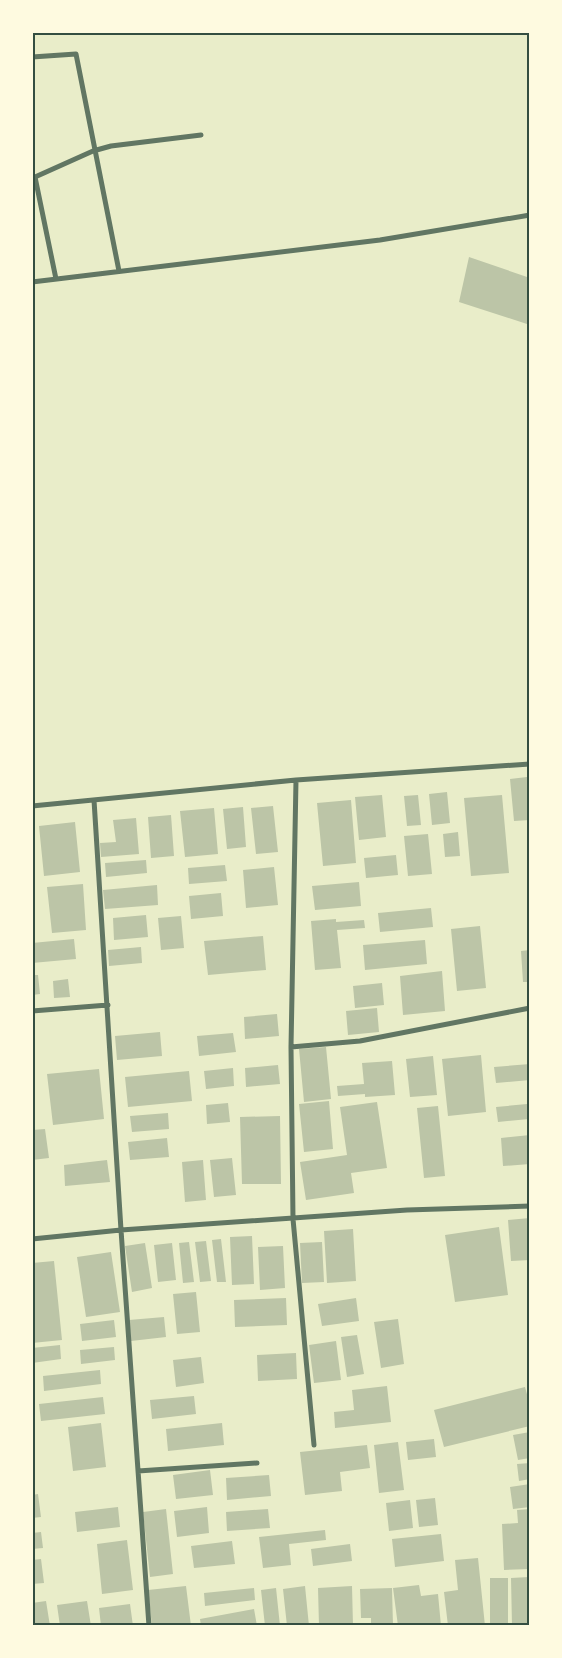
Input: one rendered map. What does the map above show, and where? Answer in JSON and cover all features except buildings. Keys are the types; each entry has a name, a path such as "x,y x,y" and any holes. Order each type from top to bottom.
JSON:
{"street":[{"path":"32,57 76,54 93,151 119,271"},
{"path":"56,279 34,177 93,151 111,146 201,135"},
{"path":"32,282 380,240 530,215"},
{"path":"32,806 296,780 530,764"},
{"path":"296,780 291,1047 293,1219 314,1445"},
{"path":"94,800 121,1230 149,1626"},
{"path":"32,1011 108,1005"},
{"path":"291,1047 360,1041 530,1008"},
{"path":"32,1239 121,1230 406,1210 530,1206"},
{"path":"138,1471 257,1463"}]}
